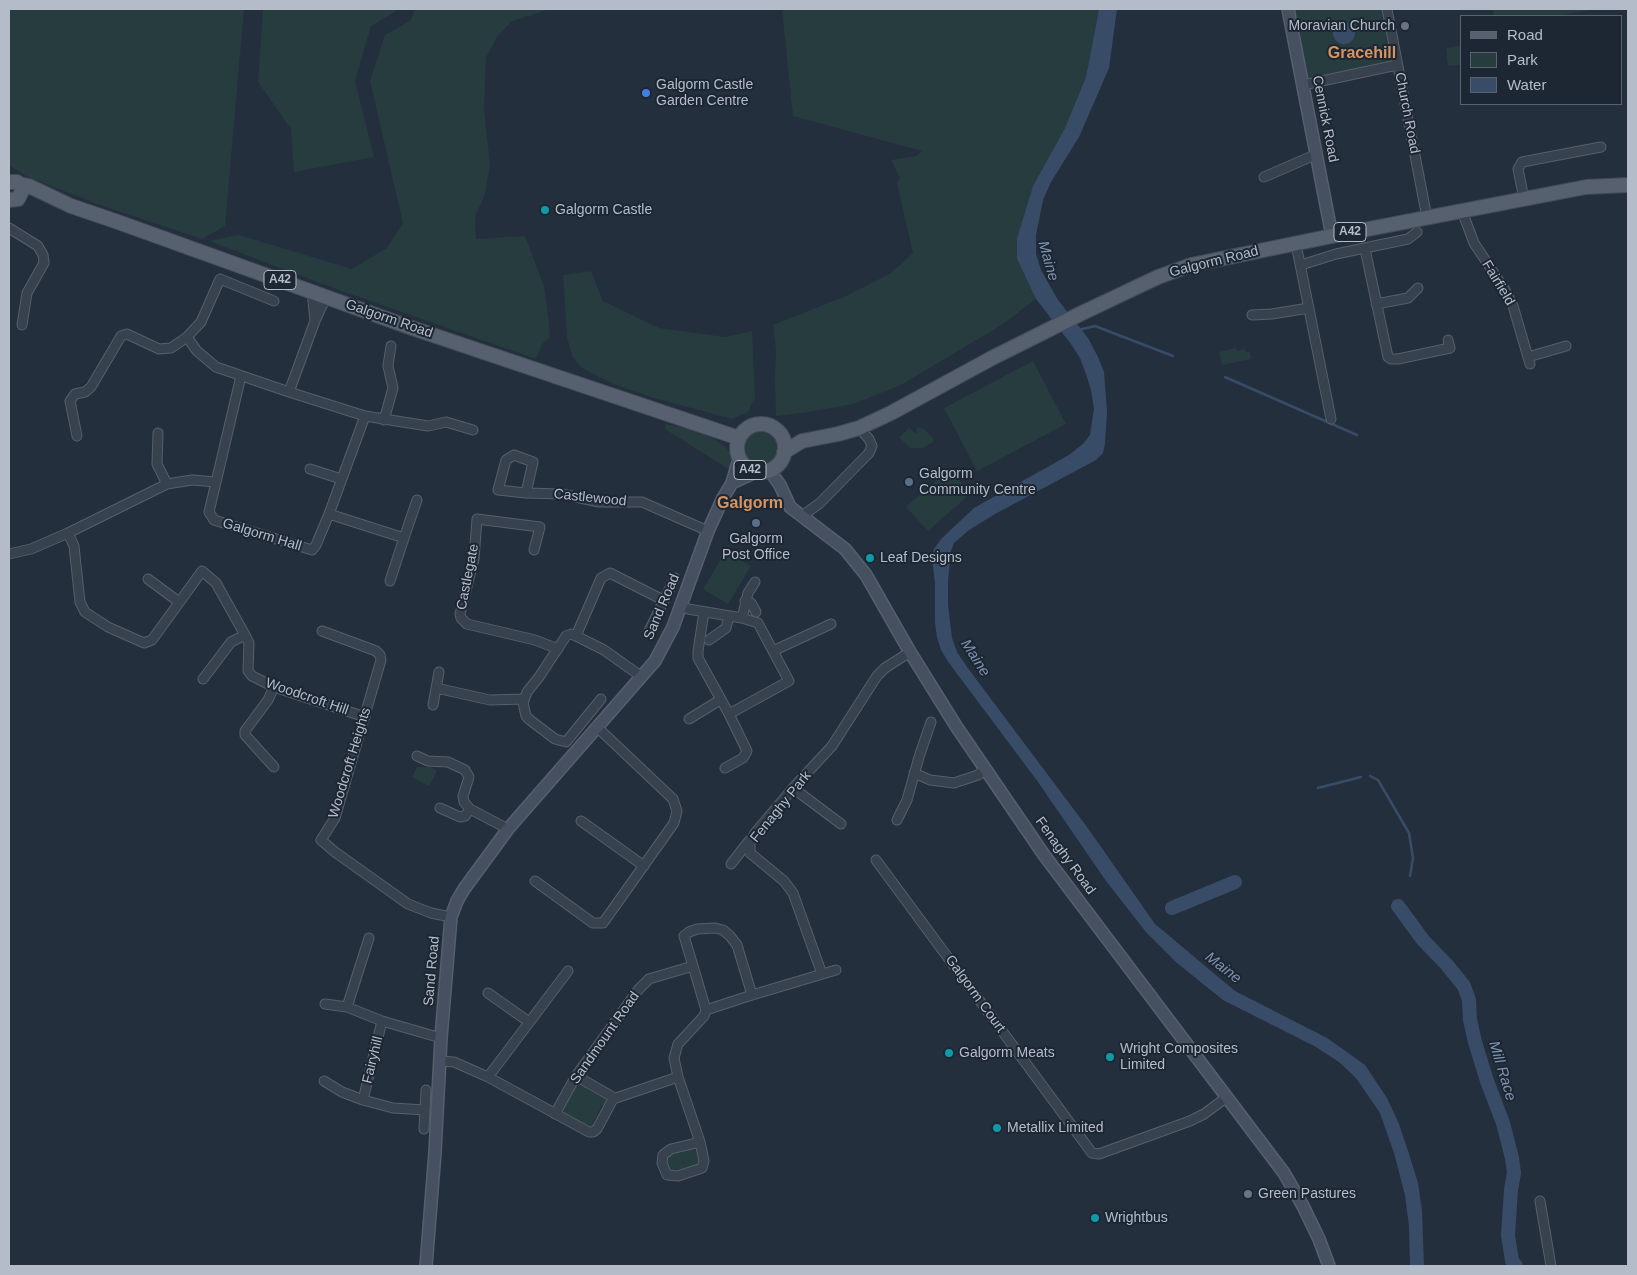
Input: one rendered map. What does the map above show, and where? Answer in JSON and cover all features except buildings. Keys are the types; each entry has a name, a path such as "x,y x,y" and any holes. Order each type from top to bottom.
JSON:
{"main road":[{"name":"Galgorm Road","path":"784,452 802,441 859,428 915,401 992,358 1082,313 1158,277 1183,268 1228,257 1586,186 1628,185"},
{"name":"Galgorm Road","path":"13,191 29,186 42,194 71,206 312,291 328,301 739,438"},
{"path":"739,438 749,427 764,425 802,441"},
{"name":"A42","path":"739,438 737,452 743,465 762,471 780,462 784,452 784,443 777,431"}],"street":[{"name":"Cennick Road","path":"1288,9 1332,236"},
{"name":"Church Road","path":"1388,9 1427,218"},
{"path":"1303,86 1397,65"},
{"path":"1524,199 1518,169 1522,162 1601,147"},
{"path":"1264,177 1317,154"},
{"name":"Fairfield","path":"1462,211 1474,243 1513,306 1529,360 1566,346"},
{"path":"9,228 38,246 43,255 44,263 27,294 22,325"},
{"path":"1300,265 1336,254 1408,239 1417,232"},
{"path":"1296,244 1332,419"},
{"path":"1365,249 1387,356 1398,359 1450,348 1448,340"},
{"path":"77,436 70,401 75,394 85,392 91,387 121,336 127,334 160,350 171,348 201,322 220,279 274,301"},
{"path":"1376,304 1408,298 1418,288"},
{"path":"312,291 315,321"},
{"path":"289,392 315,321 328,301"},
{"path":"1252,315 1309,308"},
{"path":"187,336 197,351 216,367 289,392 365,416 384,420 428,426 446,422 473,430"},
{"path":"384,420 393,388 388,366 391,346"},
{"name":"Galgorm Hall","path":"241,376 209,512 210,517 214,520 312,550 329,514 365,416"},
{"path":"802,516 820,503 869,453 872,446 869,439 859,428"},
{"path":"158,433 157,464 167,484"},
{"name":"Castlewood","path":"526,493 533,462 514,455 506,460 498,490 526,493 562,494 599,502 642,502 708,531"},
{"name":"Sand Road","path":"426,1266 436,1152 441,1038 451,917 464,889 508,829 655,661 673,627 708,531 732,483 739,459"},
{"path":"310,469 342,480"},
{"path":"732,483 762,471"},
{"name":"Fenaghy Road","path":"762,471 780,485 790,507 845,549 866,575 910,652 985,769 1044,854 1284,1173 1319,1239 1329,1266"},
{"path":"9,554 31,549 68,534 167,484 192,480 216,482"},
{"path":"390,581 417,500"},
{"path":"329,514 404,538"},
{"name":"Castlegate","path":"534,550 540,527 477,519 474,559 460,614 467,624 535,640 558,649"},
{"path":"68,534 74,546 80,602 85,612 108,627 144,643 152,640 179,602 148,579"},
{"name":"Woodcroft Hill","path":"179,602 202,570 216,582 249,643 248,671 252,676 274,687 365,717"},
{"path":"576,636 601,578 610,573 663,600"},
{"path":"649,631 674,578"},
{"path":"742,618 745,601 755,582"},
{"path":"745,601 751,603 756,612"},
{"path":"680,606 758,622 789,681 729,714"},
{"path":"704,612 698,658 729,714 746,751 743,758 725,768"},
{"path":"709,640 726,628 729,616"},
{"path":"773,651 831,624"},
{"name":"Woodcroft Heights","path":"322,632 376,651 380,654 381,660 334,818 321,840 408,904 431,914 451,917"},
{"path":"601,699 569,740 562,742 555,739 526,716 524,699 566,636 570,634 604,650 642,677"},
{"path":"203,679 231,642 245,635"},
{"name":"Fenaghy Park","path":"822,974 793,893 784,880 750,853 750,843 755,833 793,788 832,746 877,676 885,668 910,652"},
{"path":"433,705 439,672"},
{"path":"274,687 268,700 245,731 245,735 274,767"},
{"path":"436,688 490,700 524,699"},
{"path":"689,719 720,700"},
{"path":"897,820 907,800 930,722"},
{"path":"535,881 593,924 603,923 674,823 677,811 673,799 598,728"},
{"path":"417,756 428,761 448,762 465,770 469,777 463,796 464,802 470,809 508,829"},
{"path":"914,773 930,780 954,783 978,775 985,769"},
{"path":"793,788 841,824"},
{"path":"440,808 460,817 465,816 470,809"},
{"path":"581,821 644,866"},
{"path":"731,864 755,833"},
{"name":"Galgorm Court","path":"876,860 1092,1153 1099,1154 1190,1121 1204,1114 1227,1097"},
{"path":"700,1142 671,1149 664,1155 662,1162 667,1175 678,1176 702,1168 704,1161 700,1142 678,1077 674,1058 678,1044 704,1016 706,1010 684,936 697,929 715,928 722,930 730,936 737,945 752,995"},
{"path":"347,1007 369,938"},
{"name":"Sandmount Road","path":"556,1114 576,1076 638,990 649,979 693,966"},
{"path":"706,1010 782,985 836,970"},
{"path":"488,1077 568,971"},
{"path":"488,993 529,1022"},
{"name":"Fairyhill","path":"325,1004 347,1007 382,1021 441,1038"},
{"name":"Fairyhill","path":"363,1100 382,1021"},
{"path":"440,1061 454,1062 488,1077 589,1132 597,1129 612,1100 678,1077"},
{"path":"576,1076 611,1096 612,1100"},
{"name":"Fairyhill","path":"324,1081 342,1092 363,1100 393,1108 425,1110"},
{"path":"424,1129 426,1090"},
{"path":"1540,1201 1551,1266"}],"green space":[{"path":"9,9 244,9 225,226 202,239 97,204 26,176 9,165"},
{"path":"263,9 397,9 371,26 355,81 374,157 294,172 291,129 258,82"},
{"path":"415,9 550,9 512,21 497,37 486,57 484,110 490,164 485,194 475,216 476,239 525,236 544,286 549,323 550,337 542,344 536,359 339,290 209,241 239,235 352,269 387,248 403,223 370,81 385,35 411,20"},
{"path":"782,9 1099,9 1086,77 1065,128 1033,186 1017,238 1017,259 1036,299 1003,324 901,385 853,404 776,416 776,350 773,325 846,296 891,273 913,253 897,183 900,178 891,160 917,156 922,151 793,116"},
{"path":"1293,9 1382,9 1384,16 1381,18 1381,24 1385,30 1392,62 1308,78"},
{"path":"1492,9 1597,9 1562,15 1494,15"},
{"path":"1460,46 1460,65 1448,66 1446,48"},
{"path":"591,271 603,301 659,328 725,337 752,331 755,397 748,412 732,419 654,398 611,383 582,368 572,356 567,337 563,275"},
{"path":"1236,348 1237,351 1245,349 1246,352 1250,352 1251,359 1222,365 1219,352"},
{"path":"1033,361 1066,424 977,471 944,408"},
{"path":"666,424 695,430 726,447 731,455 730,470 665,429"},
{"path":"917,427 924,429 933,438 933,442 923,448 910,448 899,437 909,428 916,434"},
{"path":"760,432 767,433 773,437 777,443 777,457 773,463 767,467 760,468 753,467 747,463 743,457 742,450 743,443 747,437 753,433"},
{"path":"949,469 971,493 928,531 906,507"},
{"path":"726,551 751,566 728,604 703,589"},
{"path":"417,767 431,767 437,771 429,786 412,777"},
{"path":"578,1084 585,1086 585,1088 601,1097 606,1097 608,1101 606,1105 602,1105 592,1129 563,1113 564,1107 575,1086"},
{"path":"690,1147 700,1153 701,1157 697,1167 679,1173 667,1168 665,1163 671,1153"}],"water":[{"path":"1099,9 1117,9 1109,68 1079,137 1051,182 1043,200 1036,235 1036,254 1041,270 1058,300 1088,338 1104,372 1107,412 1103,453 1096,460 995,514 969,530 954,543 951,551 948,581 948,605 952,638 957,652 967,667 1087,827 1155,924 1235,991 1327,1038 1365,1065 1387,1098 1399,1124 1418,1183 1422,1211 1424,1266 1410,1266 1409,1226 1405,1195 1394,1153 1380,1113 1356,1078 1339,1062 1316,1047 1223,1000 1177,963 1146,932 1106,881 1038,782 949,663 941,650 937,637 932,558 934,549 941,539 974,508 1069,455 1083,444 1090,435 1094,409 1086,374 1080,358 1071,344 1036,299 1017,259 1017,238 1033,186 1065,128 1086,77"},
{"path":"1340,22 1348,22 1355,29 1355,37 1348,44 1340,44 1333,37 1333,29"}],"waterway":[{"path":"1078,330 1095,326 1173,356"},
{"path":"1225,377 1357,435"},
{"path":"1370,776 1378,780 1409,833 1413,858 1410,876"},
{"path":"1318,788 1361,777"},
{"name":"Mill Race","path":"1172,908 1235,882"},
{"name":"Mill Race","path":"1398,906 1423,940 1464,986 1469,1000 1470,1020 1475,1042 1503,1123 1512,1158 1514,1173 1508,1235 1512,1261 1516,1266"}],"place":[{"name":"Moravian Church","path":"1405,26"},
{"name":"Galgorm Castle Garden Centre","path":"646,93"},
{"name":"Galgorm Castle","path":"545,210"},
{"name":"Galgorm Community Centre","path":"909,482"},
{"name":"Galgorm Post Office","path":"756,523"},
{"name":"Leaf Designs","path":"870,558"},
{"name":"Galgorm Meats","path":"949,1053"},
{"name":"Wright Composites Limited","path":"1110,1057"},
{"name":"Metallix Limited","path":"997,1128"},
{"name":"Green Pastures","path":"1248,1194"},
{"name":"Wrightbus","path":"1095,1218"}],"district":[{"name":"Gracehill","path":"1362,54"},
{"name":"Galgorm","path":"750,504"}],"water label":[{"name":"Maine","path":"1048,261"},
{"name":"Maine","path":"975,658"},
{"name":"Maine","path":"1223,968"}]}
